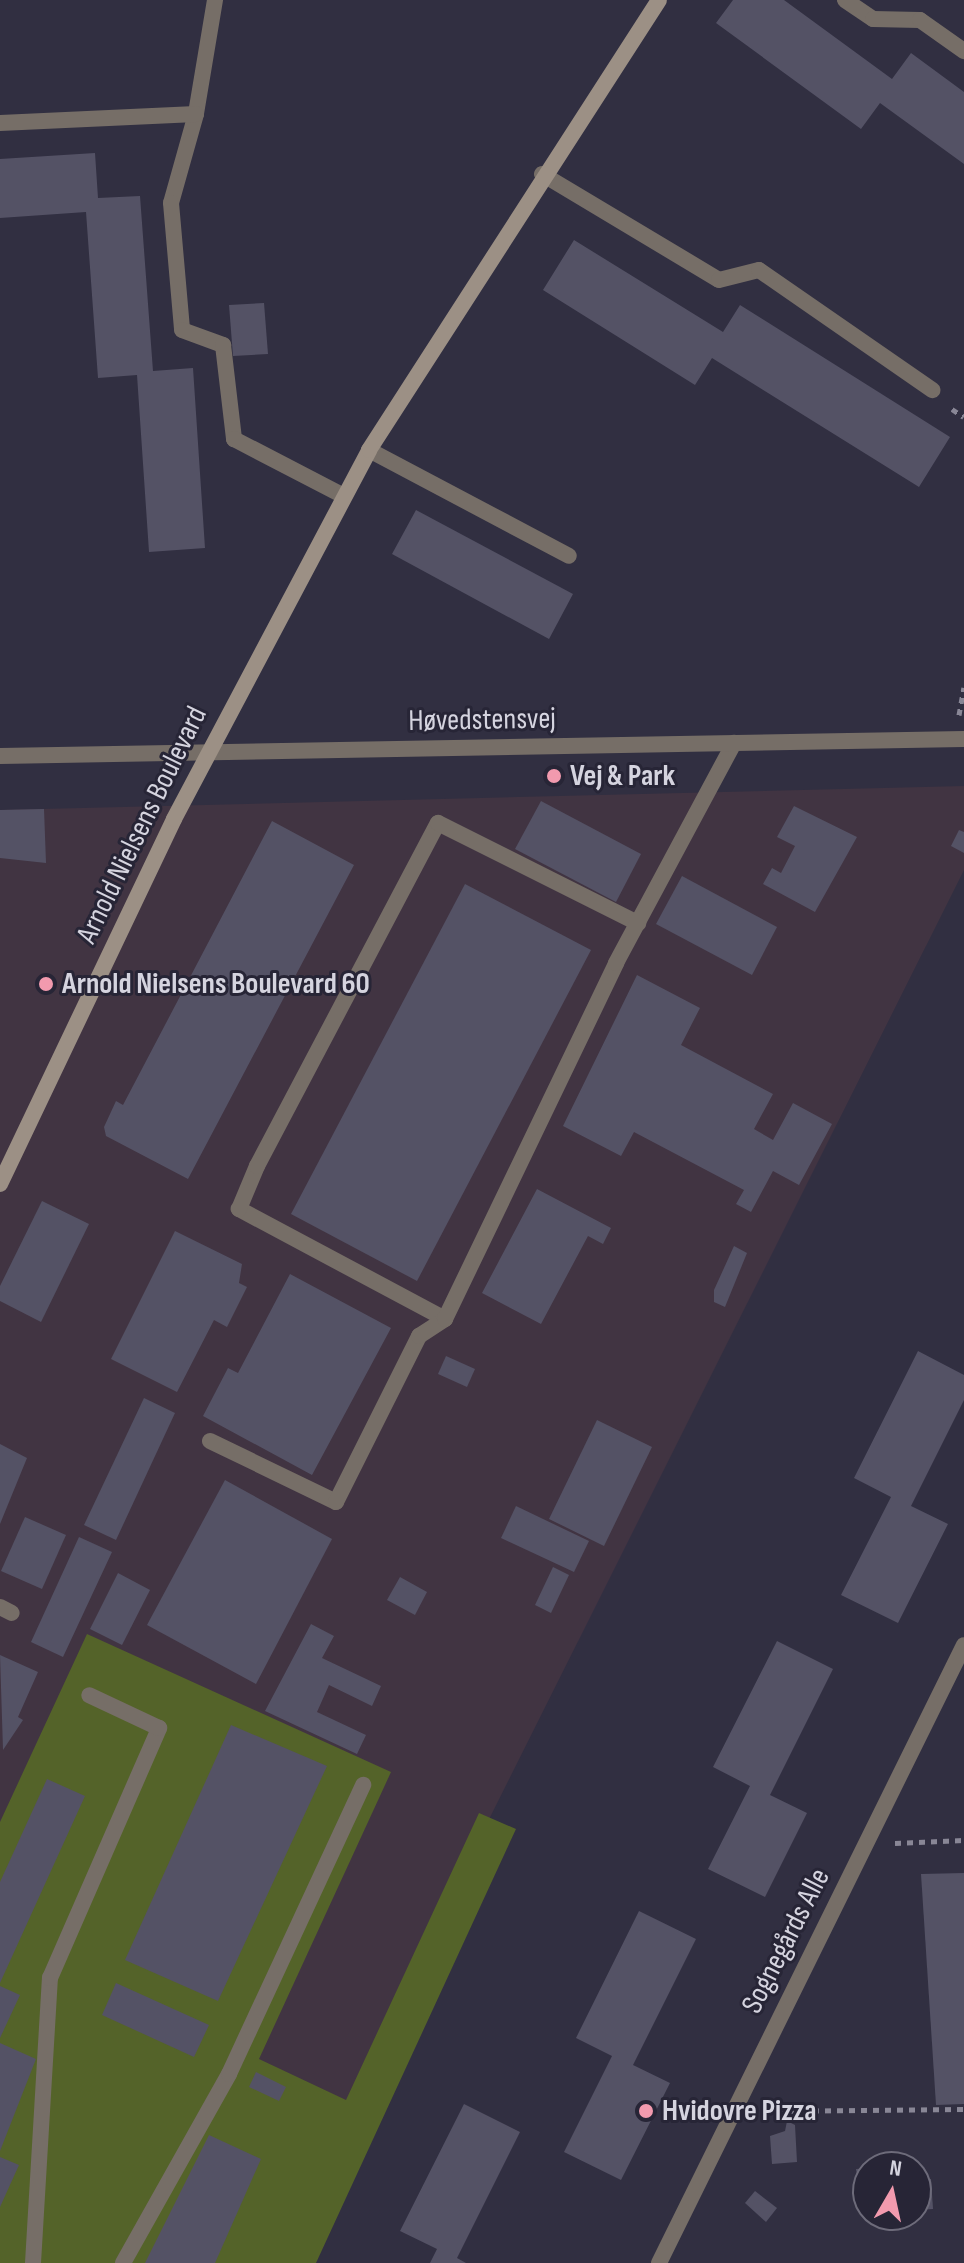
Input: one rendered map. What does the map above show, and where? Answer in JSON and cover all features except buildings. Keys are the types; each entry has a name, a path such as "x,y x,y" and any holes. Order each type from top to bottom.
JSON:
{"street":[{"path":"215,0 196,114 171,203 182,330 223,345 234,439 344,496"},
{"name":"Arnold Nielsens Boulevard","path":"0,1184 210,751 369,450 542,174 659,0"},
{"path":"845,0 873,19 920,20 964,51"},
{"path":"0,123 196,114"},
{"path":"542,174 719,280 759,270 932,390"},
{"path":"369,450 569,556"},
{"name":"Høvedstensvej","path":"0,756 964,739"},
{"path":"210,1441 336,1502 419,1336 445,1319 638,923 734,743"},
{"path":"445,1319 239,1209 257,1166 438,823 638,923"},
{"name":"Sognegårds Alle","path":"659,2263 964,1645"},
{"path":"33,2263 50,1978 159,1728 89,1695"},
{"path":"123,2263 229,2074 363,1785"}],"path":[{"path":"866,1845 964,1840"},
{"path":"732,2111 964,2109"}],"shaded area":[{"path":"964,786 964,870 267,2263 0,2263 0,810"}],"green space":[{"path":"87,1634 391,1772 259,2059 346,2100 479,1813 516,1829 316,2263 0,2263 0,1822"}],"place":[{"name":"Vej & Park","path":"554,776"},
{"name":"Arnold Nielsens Boulevard 60","path":"46,984"},
{"name":"Hvidovre Pizza","path":"646,2111"}]}
